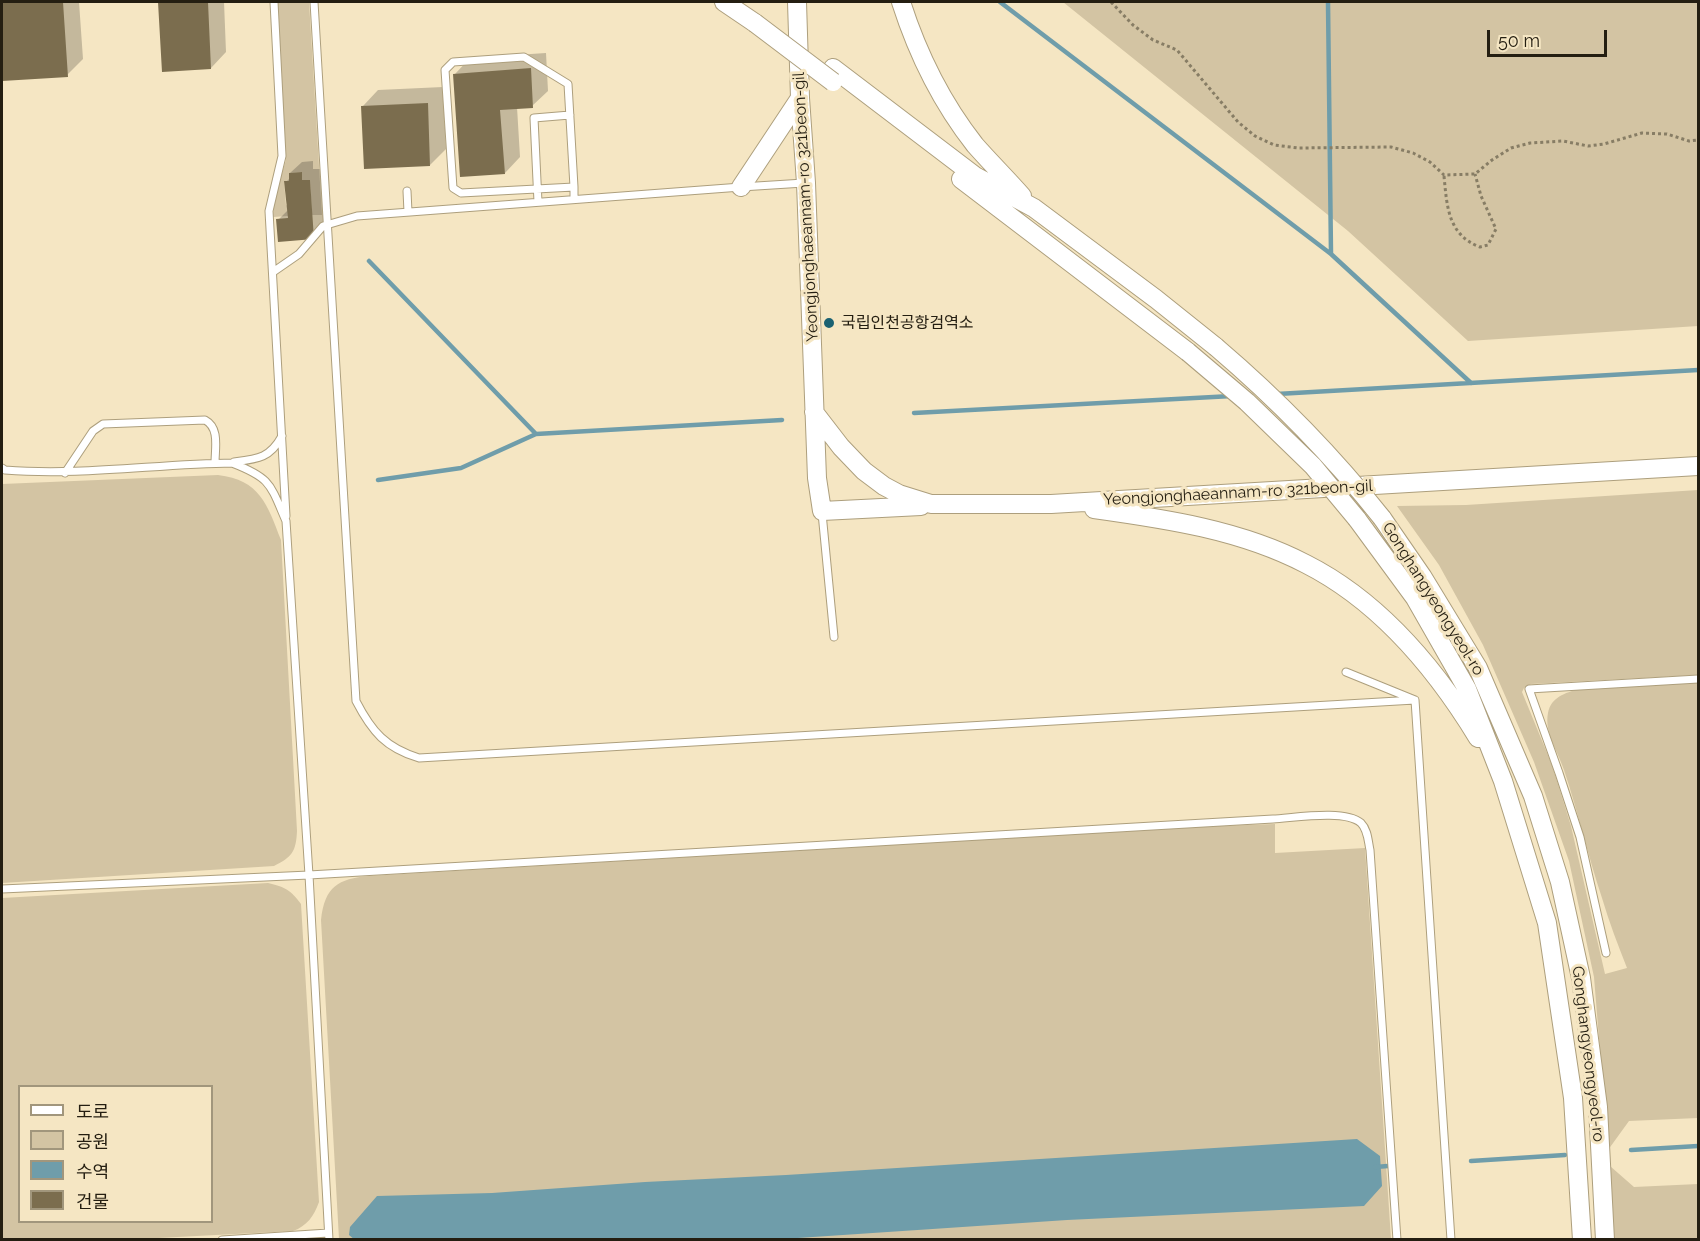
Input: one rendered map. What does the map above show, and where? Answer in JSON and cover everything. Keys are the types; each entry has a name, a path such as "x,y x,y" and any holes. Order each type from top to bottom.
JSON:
{"street":[{"path":"724,2 751,12 833,75 975,176 1034,208"},
{"name":"Yeongjonghaeannam-ro 321beon-gil","path":"797,2 817,478 822,511"},
{"path":"900,2 925,62 943,97 975,144 1034,208"},
{"name":"Gonghangyeongyeol-ro","path":"833,75 1188,352 1247,402 1313,466 1357,519 1415,598 1467,689 1503,781 1547,923 1573,1098 1582,1239"},
{"path":"741,186 800,98"},
{"name":"Gonghangyeongyeol-ro","path":"1034,208 1216,347 1298,421 1347,474 1382,518 1422,576 1478,668 1533,796 1560,882 1581,978 1598,1107 1605,1239"},
{"name":"Yeongjonghaeannam-ro 321beon-gil","path":"814,412 864,471 884,486 917,501 931,504 1051,504 1698,466"},
{"path":"1051,504 1153,517 1210,529 1263,545 1307,564 1352,593 1388,623 1414,651 1466,718 1503,781"},
{"path":"822,511 950,505"}],"lane":[{"path":"222,1239 328,1236 309,875 268,212 282,156 274,2"},
{"path":"314,2 356,701 366,720 398,751 420,758 1415,700"},
{"path":"574,188 461,194 453,188 445,70 453,62 524,57 568,84 574,188 574,199"},
{"path":"538,202 534,118 570,115"},
{"path":"273,272 299,254 323,226 357,216 806,183"},
{"path":"407,191 408,212"},
{"path":"65,473 93,431 103,424 205,420 212,424 215,431 215,463"},
{"path":"2,468 5,471 65,473 232,463 262,457 275,449 282,436"},
{"path":"232,463 255,472 266,480 274,492 286,521"},
{"path":"822,511 834,637"},
{"path":"1346,672 1415,700"},
{"path":"1606,953 1580,837 1529,689 1698,679"},
{"path":"1415,700 1451,1239"},
{"path":"2,889 309,875 1321,816 1349,817 1362,824 1370,850 1397,1239"}],"path":[{"path":"1111,2 1133,25 1153,40 1177,51 1238,122 1255,136 1274,145 1298,148 1391,147 1413,153 1430,162 1444,175 1446,201 1452,221 1461,237 1480,247 1488,245 1497,229 1481,196 1475,174"},
{"path":"1444,175 1475,174 1511,148 1530,143 1563,141 1588,146 1604,144 1642,133 1667,134 1689,141 1698,140"}],"green space":[{"path":"277,2 309,2 322,215 312,215 310,180 302,180 301,172 289,173 289,181 284,181 288,216 273,217 274,199 286,160"},
{"path":"1063,2 1698,2 1698,326 1468,341 1348,231"},
{"path":"218,475 244,482 253,488 266,505 281,540 297,831 296,844 292,853 274,866 2,883 2,484"},
{"path":"1698,490 1698,675 1531,684 1522,692 1552,765 1571,826 1605,974 1627,968 1605,907 1564,770 1550,735 1548,713 1555,699 1579,689 1698,681 1698,1118 1629,1121 1608,1150 1594,977 1569,861 1534,762 1483,645 1439,565 1397,506 1466,505"},
{"path":"1275,824 1275,853 1365,848 1391,1239 339,1239 321,920 326,899 335,886 341,882 369,876"},
{"path":"268,883 291,892 301,904 319,1202 312,1216 293,1231 139,1239 2,1239 2,898"},
{"path":"1610,1166 1634,1187 1698,1184 1698,1239 1614,1239"}],"water":[{"path":"1357,1139 1380,1156 1382,1186 1364,1206 1067,1220 783,1239 355,1240 349,1235 350,1227 377,1196 492,1193"}],"building":[{"path":"2,2 63,2 68,77 2,81"},
{"path":"158,2 208,2 211,69 162,72"},
{"path":"531,68 533,108 500,110 505,174 460,177 453,74"},
{"path":"428,103 430,166 364,169 361,106"},
{"path":"302,172 302,180 310,180 314,239 278,242 276,219 288,218 284,181 289,181 289,173"}],"waterway":[{"path":"1000,2 1331,254 1471,383"},
{"path":"1328,2 1331,254"},
{"path":"369,261 536,434"},
{"path":"1277,394 1698,370"},
{"path":"914,413 1232,396"},
{"path":"378,480 461,468 536,434 782,420"},
{"path":"1631,1150 1698,1146"},
{"path":"1471,1161 1565,1155"},
{"path":"1375,1167 1388,1166"}],"place":[{"name":"국립인천공항검역소","path":"829,323"}]}
